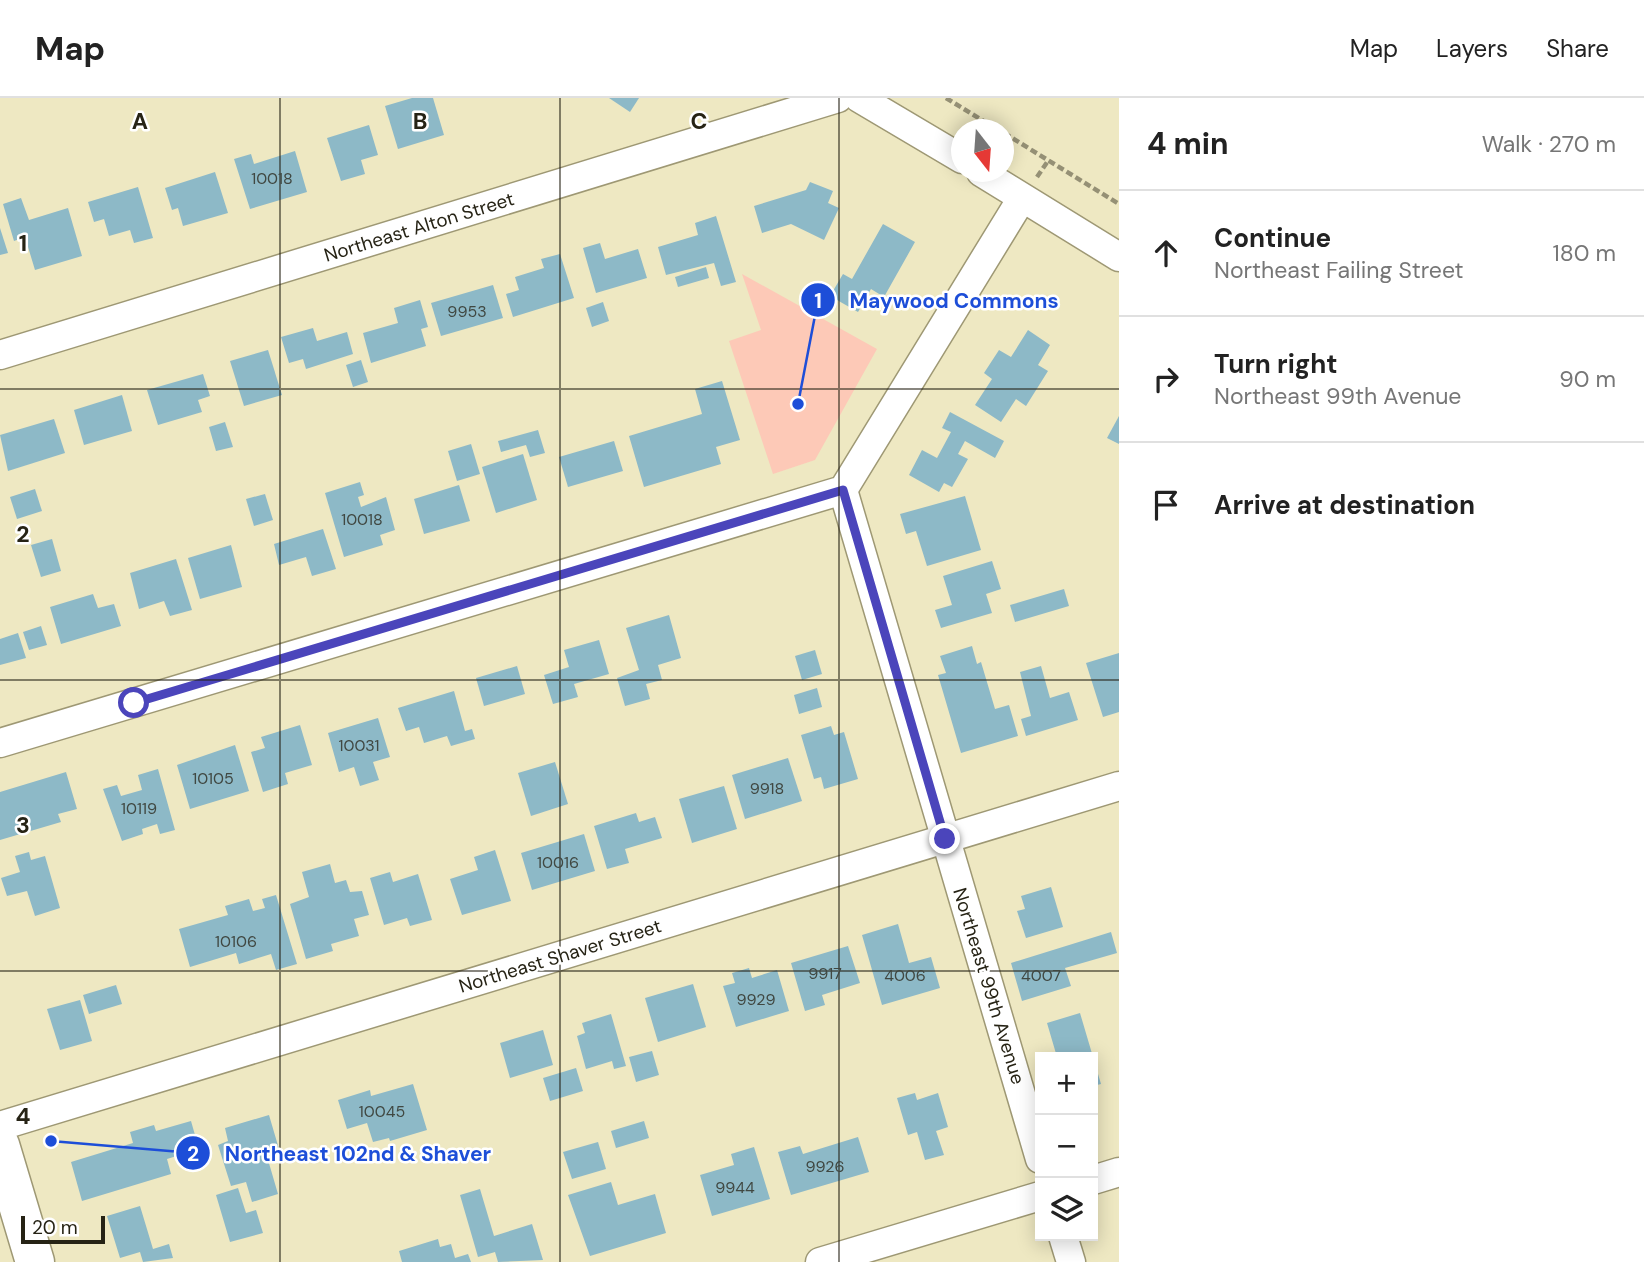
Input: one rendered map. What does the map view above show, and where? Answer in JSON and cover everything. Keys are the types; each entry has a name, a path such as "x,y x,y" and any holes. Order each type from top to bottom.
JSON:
{"main road":[{"path":"0,1145 35,1262"}],"street":[{"name":"Northeast Alton Street","path":"0,355 838,98"},
{"path":"859,98 951,153"},
{"path":"997,182 1119,257"},
{"path":"0,743 843,490 1022,198"},
{"name":"Northeast 99th Avenue","path":"843,490 1035,1142"},
{"name":"Northeast Shaver Street","path":"0,1126 1119,786"},
{"path":"1098,1178 1119,1172"},
{"path":"820,1262 1035,1198"},
{"path":"1065,1241 1071,1262"}],"path":[{"path":"946,98 980,119"},
{"path":"1014,140 1119,204"}],"shaded area":[{"path":"742,274 877,349 815,460 773,474 729,341 761,330"}],"building":[{"path":"412,98 433,98 444,135 398,149 385,106"},
{"path":"609,98 639,98 630,112"},
{"path":"369,125 378,155 361,160 365,174 341,181 327,138"},
{"path":"295,151 307,192 250,209 234,159 251,154 254,164"},
{"path":"215,172 228,213 183,226 178,208 172,210 165,188"},
{"path":"810,182 833,191 828,203 839,208 824,240 791,224 762,233 754,206 806,190"},
{"path":"138,187 153,238 134,243 130,230 109,236 104,219 94,222 88,202"},
{"path":"21,198 29,220 68,208 82,256 35,270 25,237 14,241 3,204"},
{"path":"716,216 736,282 721,286 714,263 666,275 658,247 698,235 695,223"},
{"path":"883,224 915,242 884,297 871,289 858,312 830,296 843,274 852,279"},
{"path":"0,228 8,253 0,255"},
{"path":"600,243 605,259 638,249 647,278 596,293 583,248"},
{"path":"560,254 574,298 513,317 506,294 519,290 515,277 544,268 541,259"},
{"path":"706,267 709,278 678,287 675,277"},
{"path":"493,285 503,318 441,336 431,303"},
{"path":"420,300 428,327 421,329 426,346 371,363 363,333 398,323 394,308"},
{"path":"603,302 609,321 592,327 586,308"},
{"path":"313,328 317,341 347,332 353,354 306,369 303,359 289,363 281,337"},
{"path":"1028,330 1050,345 1038,365 1048,371 1026,406 1016,399 1001,422 975,405 992,379 984,373 999,350 1011,357"},
{"path":"268,350 282,395 244,406 230,361"},
{"path":"361,360 368,382 353,387 346,365"},
{"path":"203,374 210,396 198,400 202,412 158,425 147,390"},
{"path":"722,381 740,440 716,447 721,464 644,487 629,436 702,414 695,389"},
{"path":"122,395 132,431 84,445 74,410"},
{"path":"950,412 1004,441 995,458 965,441 958,454 968,459 952,487 944,483 939,492 909,475 922,450 937,458 951,432 942,428"},
{"path":"1119,416 1119,444 1107,438"},
{"path":"54,419 65,453 8,471 0,435"},
{"path":"225,422 233,447 216,451 209,427"},
{"path":"538,430 545,453 530,457 526,445 501,452 498,441"},
{"path":"614,441 623,471 568,487 559,457"},
{"path":"471,444 480,474 457,481 448,451"},
{"path":"523,454 537,500 496,513 482,467"},
{"path":"360,482 364,495 358,497 361,507 386,497 395,530 380,535 383,545 344,557 325,493"},
{"path":"459,485 470,521 424,534 414,499"},
{"path":"35,489 42,511 17,519 10,497"},
{"path":"265,494 273,520 254,526 246,499"},
{"path":"965,496 981,550 927,566 916,531 906,534 900,514"},
{"path":"323,529 336,569 312,576 306,557 279,565 274,544"},
{"path":"52,539 61,571 41,577 31,545"},
{"path":"231,545 242,587 200,599 188,558"},
{"path":"176,559 192,610 170,616 164,601 139,609 130,573"},
{"path":"992,561 1001,589 986,594 992,613 941,628 935,610 952,605 943,576"},
{"path":"1064,589 1069,606 1015,622 1010,605"},
{"path":"93,594 98,608 114,604 121,626 61,644 50,607"},
{"path":"669,615 681,658 658,665 662,680 646,684 650,699 625,706 617,678 639,670 626,628"},
{"path":"41,626 47,645 29,650 23,632"},
{"path":"18,633 26,658 0,665 0,639"},
{"path":"599,640 609,674 574,684 578,697 553,704 544,675 569,667 564,650"},
{"path":"972,646 977,664 981,662 995,709 1009,705 1018,736 961,753 938,675 946,673 940,656"},
{"path":"815,650 822,674 802,680 795,656"},
{"path":"1119,653 1119,712 1103,717 1086,663"},
{"path":"517,666 525,694 484,706 476,678"},
{"path":"1041,666 1050,698 1069,692 1078,720 1026,736 1021,719 1031,716 1020,672"},
{"path":"817,688 822,707 799,714 794,695"},
{"path":"454,691 465,731 472,729 475,739 451,746 447,736 424,743 419,727 406,731 398,708"},
{"path":"378,718 390,757 373,762 379,780 360,786 354,767 339,772 328,733"},
{"path":"300,725 312,765 285,773 288,784 263,792 251,752 265,748 261,737"},
{"path":"831,726 834,735 844,732 858,779 824,789 821,777 814,779 801,735"},
{"path":"235,745 249,791 190,809 177,765"},
{"path":"788,758 802,801 745,819 732,775"},
{"path":"555,762 568,804 531,816 518,773"},
{"path":"158,769 175,830 160,834 157,824 142,829 143,834 122,841 103,789 117,785 121,796 142,790 138,775"},
{"path":"66,772 77,809 58,814 61,822 0,840 0,792"},
{"path":"724,786 737,829 692,843 679,799"},
{"path":"636,813 639,822 655,817 662,838 625,849 629,863 607,869 594,826"},
{"path":"584,834 595,871 532,890 521,853"},
{"path":"495,850 511,901 462,915 450,879 478,870 474,857"},
{"path":"29,852 31,860 45,856 60,908 35,916 27,891 7,896 1,878 20,872 15,856"},
{"path":"330,864 335,883 346,880 350,892 362,891 369,915 354,919 359,936 331,944 333,951 306,959 290,904 309,897 302,872"},
{"path":"390,872 393,882 418,874 432,920 410,926 407,918 384,925 370,878"},
{"path":"1051,887 1063,927 1026,938 1017,911 1025,909 1021,896"},
{"path":"276,895 297,964 276,970 271,954 239,964 236,953 190,967 179,929 228,915 225,906 249,899 253,911 265,908 262,899"},
{"path":"898,924 909,963 931,957 940,988 882,1005 862,935"},
{"path":"1111,932 1117,953 1065,968 1071,986 1022,1001 1011,963"},
{"path":"848,946 860,983 822,995 825,1005 805,1011 791,963"},
{"path":"749,968 752,978 777,970 789,1011 736,1027 723,986 735,983 732,973"},
{"path":"693,984 706,1027 658,1042 645,998"},
{"path":"116,985 122,1004 89,1014 83,995"},
{"path":"80,1000 92,1041 60,1050 47,1009"},
{"path":"1080,1013 1092,1052 1056,1052 1047,1023"},
{"path":"611,1014 626,1066 614,1069 612,1061 586,1069 577,1036 585,1033 582,1023"},
{"path":"543,1030 553,1065 510,1078 500,1043"},
{"path":"652,1051 659,1075 636,1082 629,1057"},
{"path":"576,1068 583,1091 550,1101 543,1078"},
{"path":"413,1084 427,1130 390,1141 389,1138 373,1142 367,1123 347,1129 338,1100 370,1090 371,1096"},
{"path":"915,1093 917,1100 938,1093 948,1127 936,1131 944,1155 925,1160 917,1132 908,1135 897,1098"},
{"path":"269,1115 279,1149 266,1153 278,1194 252,1202 246,1182 231,1186 218,1145 228,1141 225,1128"},
{"path":"191,1121 199,1149 167,1159 171,1174 82,1201 71,1162 133,1143 130,1132 154,1125 156,1131"},
{"path":"644,1121 649,1138 616,1148 611,1131"},
{"path":"858,1137 869,1172 791,1195 778,1152 800,1146 803,1154"},
{"path":"598,1142 606,1169 572,1179 563,1152"},
{"path":"754,1147 770,1199 712,1216 700,1175 734,1165 731,1154"},
{"path":"611,1182 618,1205 655,1194 666,1233 590,1256 568,1195"},
{"path":"238,1188 246,1213 256,1210 263,1233 230,1242 216,1195"},
{"path":"480,1189 494,1236 532,1224 543,1260 498,1262 495,1252 478,1257 460,1195"},
{"path":"140,1206 153,1249 169,1244 173,1258 143,1262 140,1252 120,1258 107,1216"},
{"path":"438,1239 440,1247 451,1244 455,1258 468,1254 471,1262 402,1262 399,1251"}],"place":[{"name":"Maywood Commons","path":"798,404"},
{"name":"Northeast 102nd & Shaver","path":"51,1141"}],"route":[{"path":"134,703 843,490 945,839"}]}
